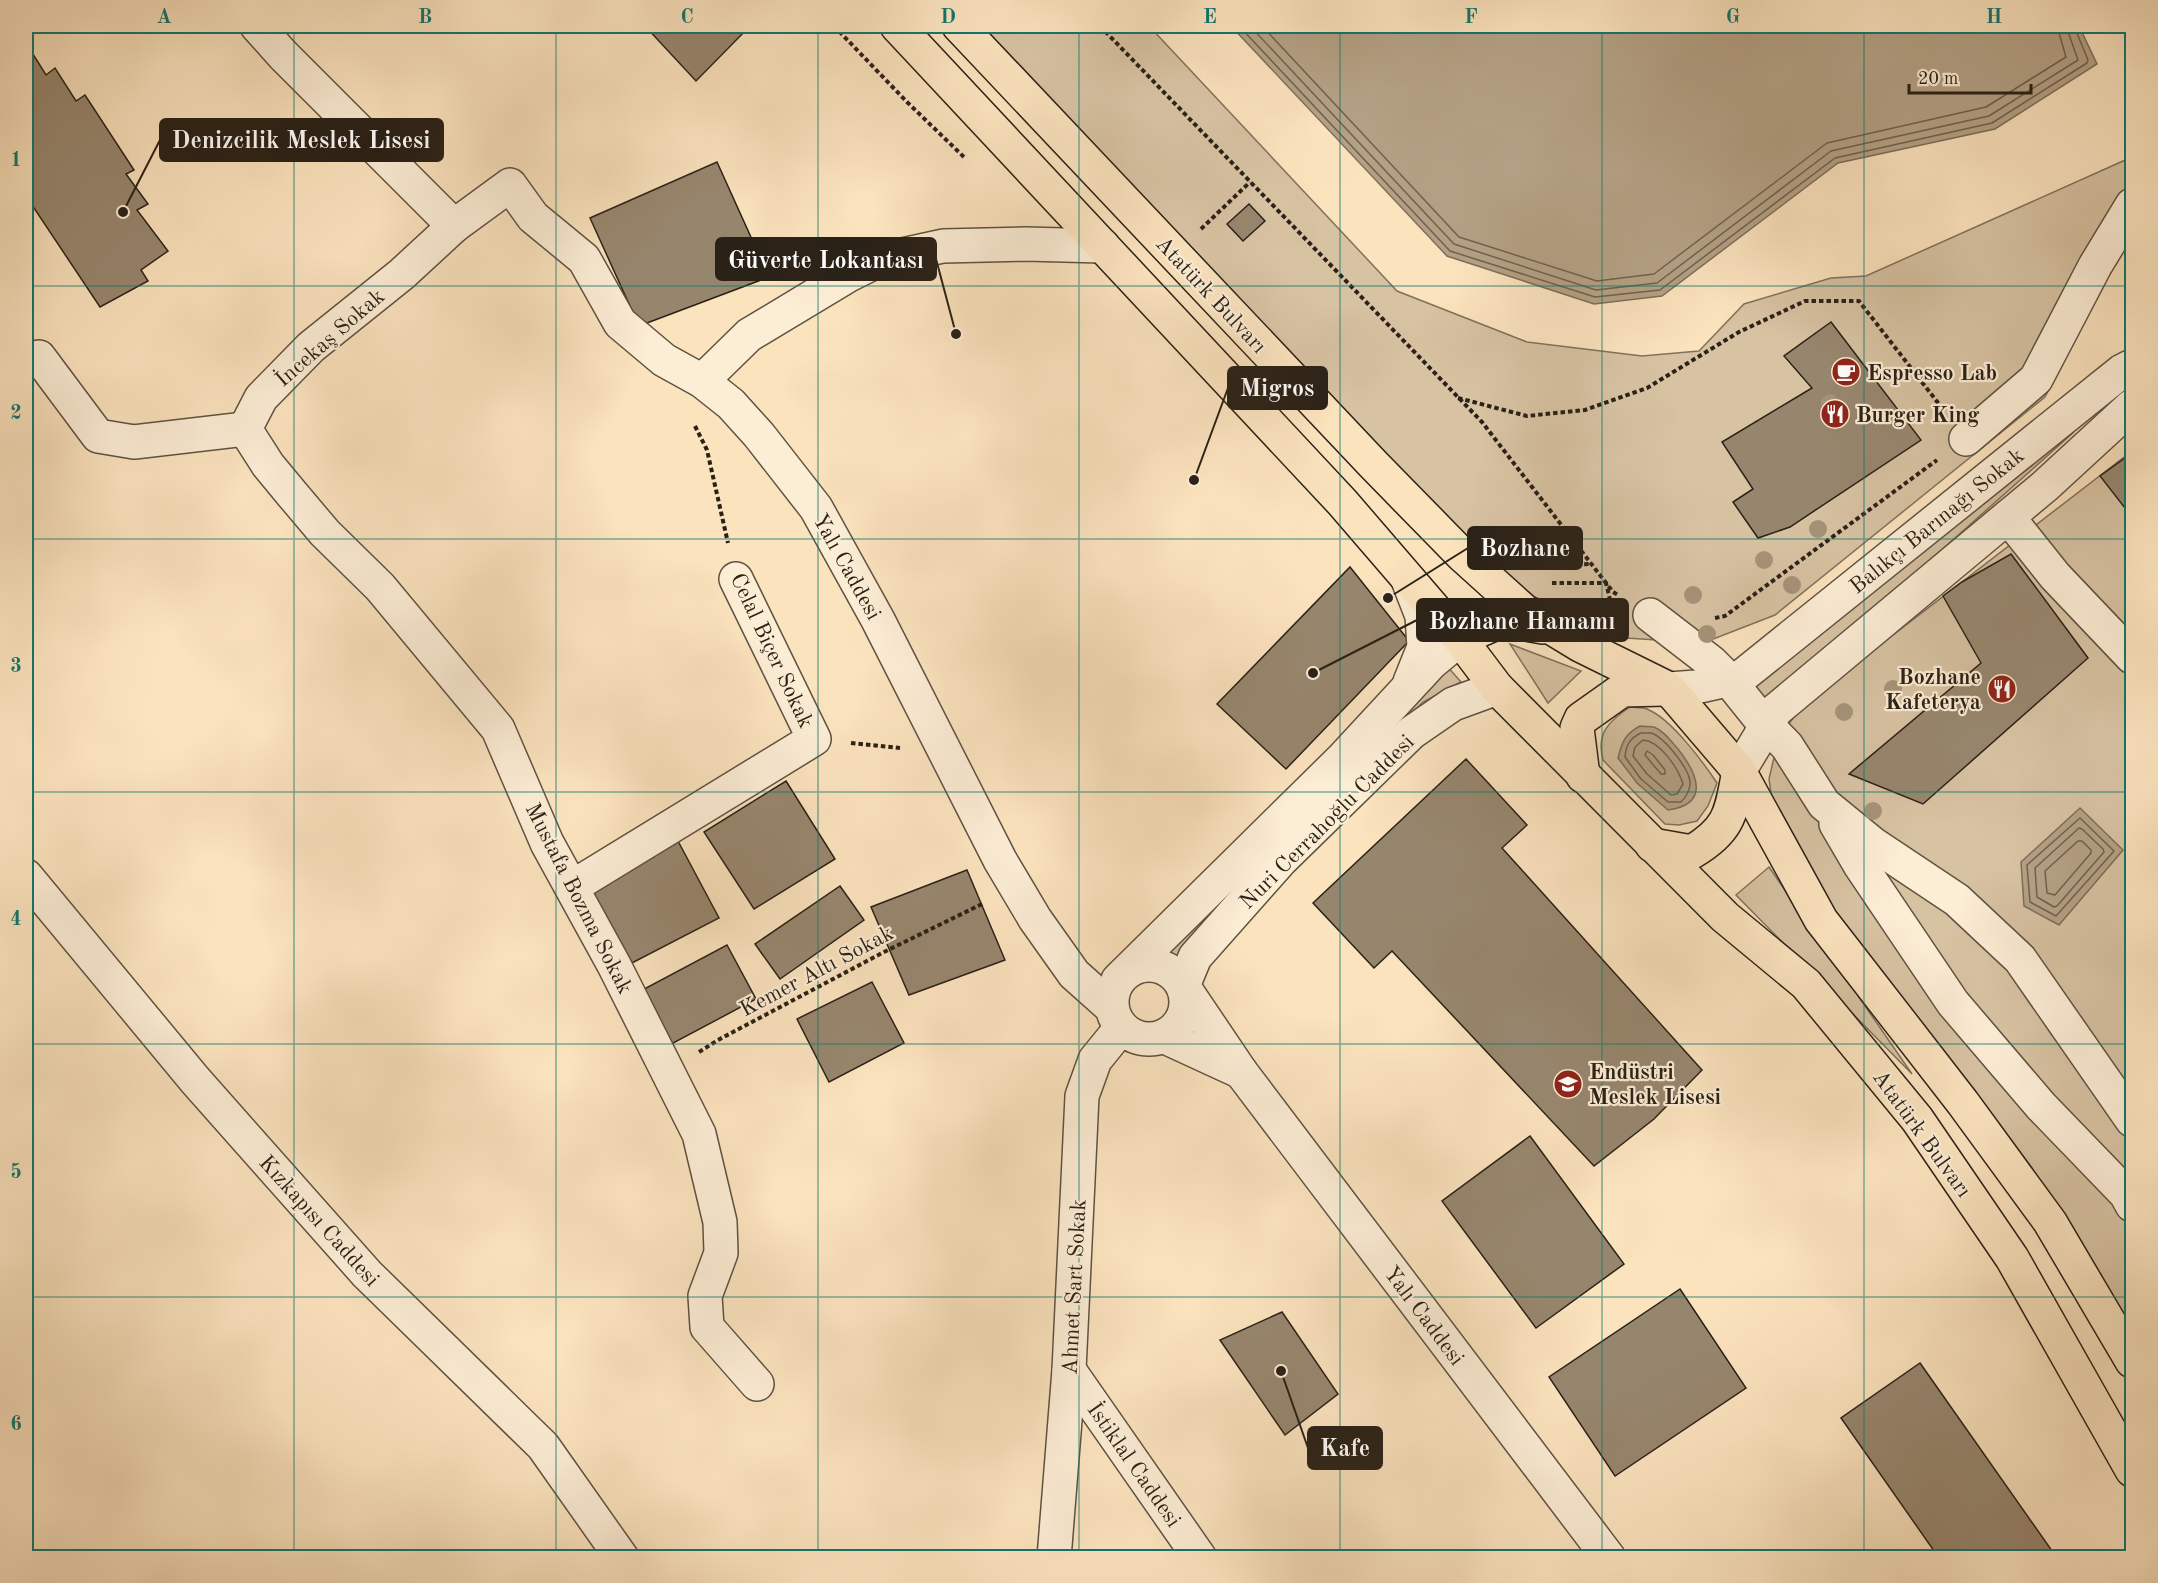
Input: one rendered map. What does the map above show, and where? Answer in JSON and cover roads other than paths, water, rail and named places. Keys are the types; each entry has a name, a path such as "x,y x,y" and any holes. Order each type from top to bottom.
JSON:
{"main road":[{"name":"Atatürk Bulvarı","path":"897,26 1342,502 1460,639 1497,688 1725,917 1806,984 1917,1119 2012,1258 2133,1470"},
{"name":"Atatürk Bulvarı","path":"959,26 1373,464 1454,546 1524,611 1580,645 1669,689 1739,771 1821,920 1963,1104 2050,1222 2133,1361"},
{"name":"Atatürk Bulvarı","path":"1460,639 1503,620 1551,628"},
{"path":"1583,776 1577,728 1581,719 1622,690 1669,689"},
{"path":"1652,845 1692,852 1721,831 1732,812 1739,771"}],"street":[{"path":"257,26 283,55 454,226"},
{"name":"İncekaş Sokak","path":"245,429 261,398 311,347 402,274 454,226 510,185"},
{"name":"Yalı Caddesi","path":"510,185 533,217 584,259 620,323 664,360 702,381 730,404 759,435 816,508 878,620 999,860 1035,920 1074,974 1117,1005"},
{"path":"1966,439 2036,379 2095,266 2133,205"},
{"path":"702,381 749,335 847,276 879,260 943,246 1024,244 1103,246"},
{"path":"39,357 98,436 134,442 245,429"},
{"name":"Balıkçı Barınağı Sokak","path":"1735,678 2122,372 2133,366"},
{"name":"Balıkçı Barınağı Sokak","path":"1739,771 1771,717 2044,486 2133,406"},
{"name":"Mustafa Bozma Sokak","path":"245,429 268,465 326,533 381,587 498,729 547,843 699,1134 720,1221 721,1253 705,1296 707,1327 757,1384"},
{"path":"2008,516 2055,576 2133,657"},
{"name":"Celal Biçer Sokak","path":"572,887 814,739 736,579"},
{"name":"Nuri Cerrahoğlu Caddesi","path":"1408,580 1422,616 1424,648 1408,686"},
{"path":"1650,615 1735,678 1771,717 1860,865 1953,1003 2041,1106 2126,1194 2133,1205"},
{"name":"Nuri Cerrahoğlu Caddesi","path":"1117,1005 1408,686 1460,639"},
{"path":"1669,689 1696,687 1735,678"},
{"name":"Nuri Cerrahoğlu Caddesi","path":"1165,1037 1182,1020 1186,1009 1183,986 1195,957 1281,860 1411,733 1453,704 1497,688"},
{"path":"1824,804 1873,844 1957,900 2020,959 2133,1120"},
{"name":"Kızkapısı Caddesi","path":"26,876 195,1080 367,1274 543,1446 622,1557"},
{"path":"1143,965 1155,965 1176,976 1241,1072 1165,1037 1154,1040 1130,1035 1117,1005 1132,969 1143,965"},
{"name":"Ahmet Sart Sokak","path":"1054,1557 1069,1370 1082,1096 1117,1005"},
{"name":"Yalı Caddesi","path":"1241,1072 1610,1557"},
{"name":"İstiklal Caddesi","path":"1069,1370 1200,1557"}],"water":[{"path":"1231,26 2079,26 2097,64 1995,129 1838,163 1662,296 1594,304 1447,256"},
{"path":"1640,726 1654,727 1664,734 1685,758 1695,777 1695,794 1682,807 1668,810 1637,783 1618,758 1625,739"},
{"path":"2080,808 2123,850 2059,925 2024,906 2021,862"}],"place":[{"name":"Denizcilik Meslek Lisesi","path":"123,212"},
{"name":"Güverte Lokantası","path":"956,334"},
{"name":"Espresso Lab","path":"1846,372"},
{"name":"Burger King","path":"1835,414"},
{"name":"Migros","path":"1194,480"},
{"name":"Bozhane","path":"1388,598"},
{"name":"Bozhane Hamamı","path":"1313,673"},
{"name":"Bozhane Kafeterya","path":"2002,689"},
{"name":"Endüstri Meslek Lisesi","path":"1568,1084"},
{"name":"Kafe","path":"1281,1371"}]}
